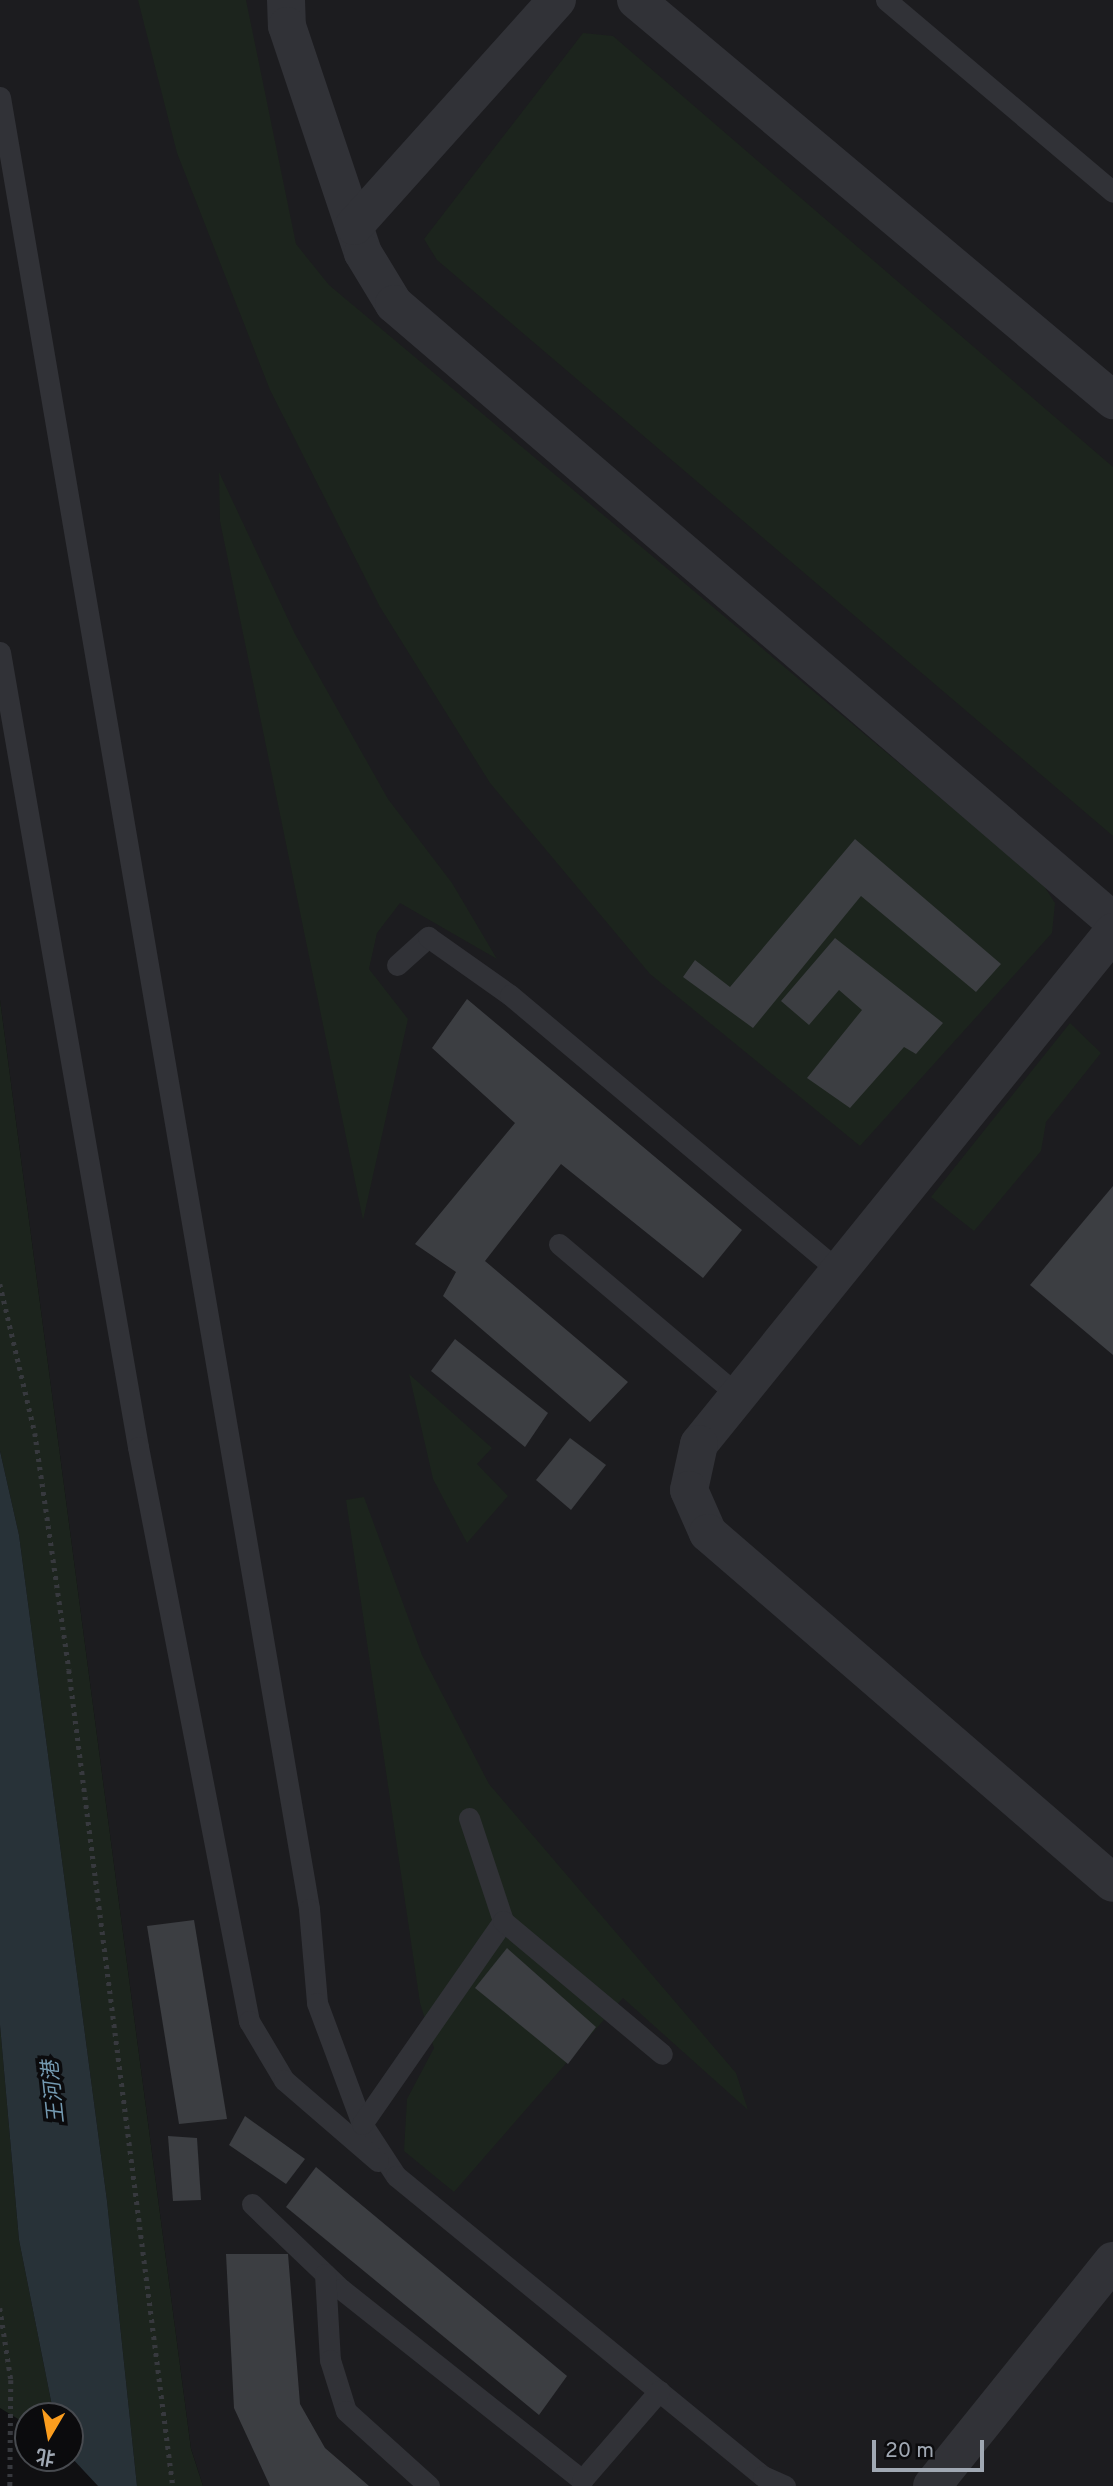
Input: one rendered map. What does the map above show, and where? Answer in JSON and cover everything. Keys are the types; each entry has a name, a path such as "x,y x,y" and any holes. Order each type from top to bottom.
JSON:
{"street":[{"path":"286,0 287,26 354,226 394,304 1113,921"},
{"path":"354,226 557,0"},
{"path":"636,0 1113,400"},
{"path":"1113,932 699,1444 689,1490 708,1533 1113,1883"},
{"path":"932,2486 1113,2261"}],"lane":[{"path":"886,0 1113,192"},
{"path":"0,97 307,1895 317,2003 362,2124 396,2176"},
{"path":"0,652 136,1434 248,2021 284,2080 396,2176 763,2476 785,2486"},
{"path":"397,965 428,937 510,995 839,1270"},
{"path":"559,1244 738,1395"},
{"path":"469,1818 503,1922 662,2054"},
{"path":"362,2124 503,1922"},
{"path":"252,2204 326,2274 579,2483 659,2391"},
{"path":"326,2274 330,2360 346,2411 429,2486"}],"path":[{"path":"0,1284 35,1433 69,1670 173,2486"},
{"path":"0,2308 11,2380 10,2486"}],"shaded area":[{"path":"0,0 1113,0 1113,2486 203,2486 191,2449 0,1000"},
{"path":"138,0 246,0 296,244 329,285 1042,883 1055,903 1052,933 860,1146 650,974 490,783 380,607 270,390 177,153"},
{"path":"583,33 613,36 1113,467 1113,836 437,260 424,239"},
{"path":"219,472 295,634 388,799 452,883 497,959 400,903 377,933 369,969 408,1019 363,1220 220,521"},
{"path":"0,1000 191,2449 203,2486 137,2486 107,2201 19,1535 0,1451"},
{"path":"1070,1023 1101,1053 1046,1122 1041,1151 974,1231 931,1197"},
{"path":"409,1374 492,1448 477,1464 508,1496 467,1543 433,1479"},
{"path":"364,1497 422,1655 489,1784 736,2073 748,2110 623,1998 454,2192 404,2151 407,2099 434,2048 420,2003 346,1500"},
{"path":"0,2025 19,2240 51,2402 14,2402 14,2416 0,2408"}],"water":[{"name":"王河港","path":"0,1451 19,1535 107,2201 137,2486 98,2486 84,2471 84,2402 51,2402 19,2240 0,2025"}],"building":[{"path":"855,839 1001,964 976,992 861,896 753,1028 683,977 695,960 730,987"},
{"path":"835,938 943,1023 916,1054 904,1047 850,1108 807,1078 862,1010 839,990 809,1025 781,1001"},
{"path":"467,999 742,1230 703,1278 561,1164 485,1261 628,1382 590,1422 443,1296 456,1272 415,1244 515,1123 432,1048"},
{"path":"1113,1186 1113,1355 1030,1285"},
{"path":"455,1339 548,1413 525,1447 431,1371"},
{"path":"570,1438 606,1465 571,1510 536,1480"},
{"path":"194,1920 227,2119 179,2124 147,1926"},
{"path":"507,1948 596,2027 568,2064 475,1988"},
{"path":"245,2116 305,2159 286,2184 229,2145"},
{"path":"168,2136 197,2138 201,2200 173,2201"},
{"path":"316,2167 567,2376 539,2415 286,2207"},
{"path":"226,2254 288,2254 300,2404 325,2448 369,2486 270,2486 234,2408"}]}
